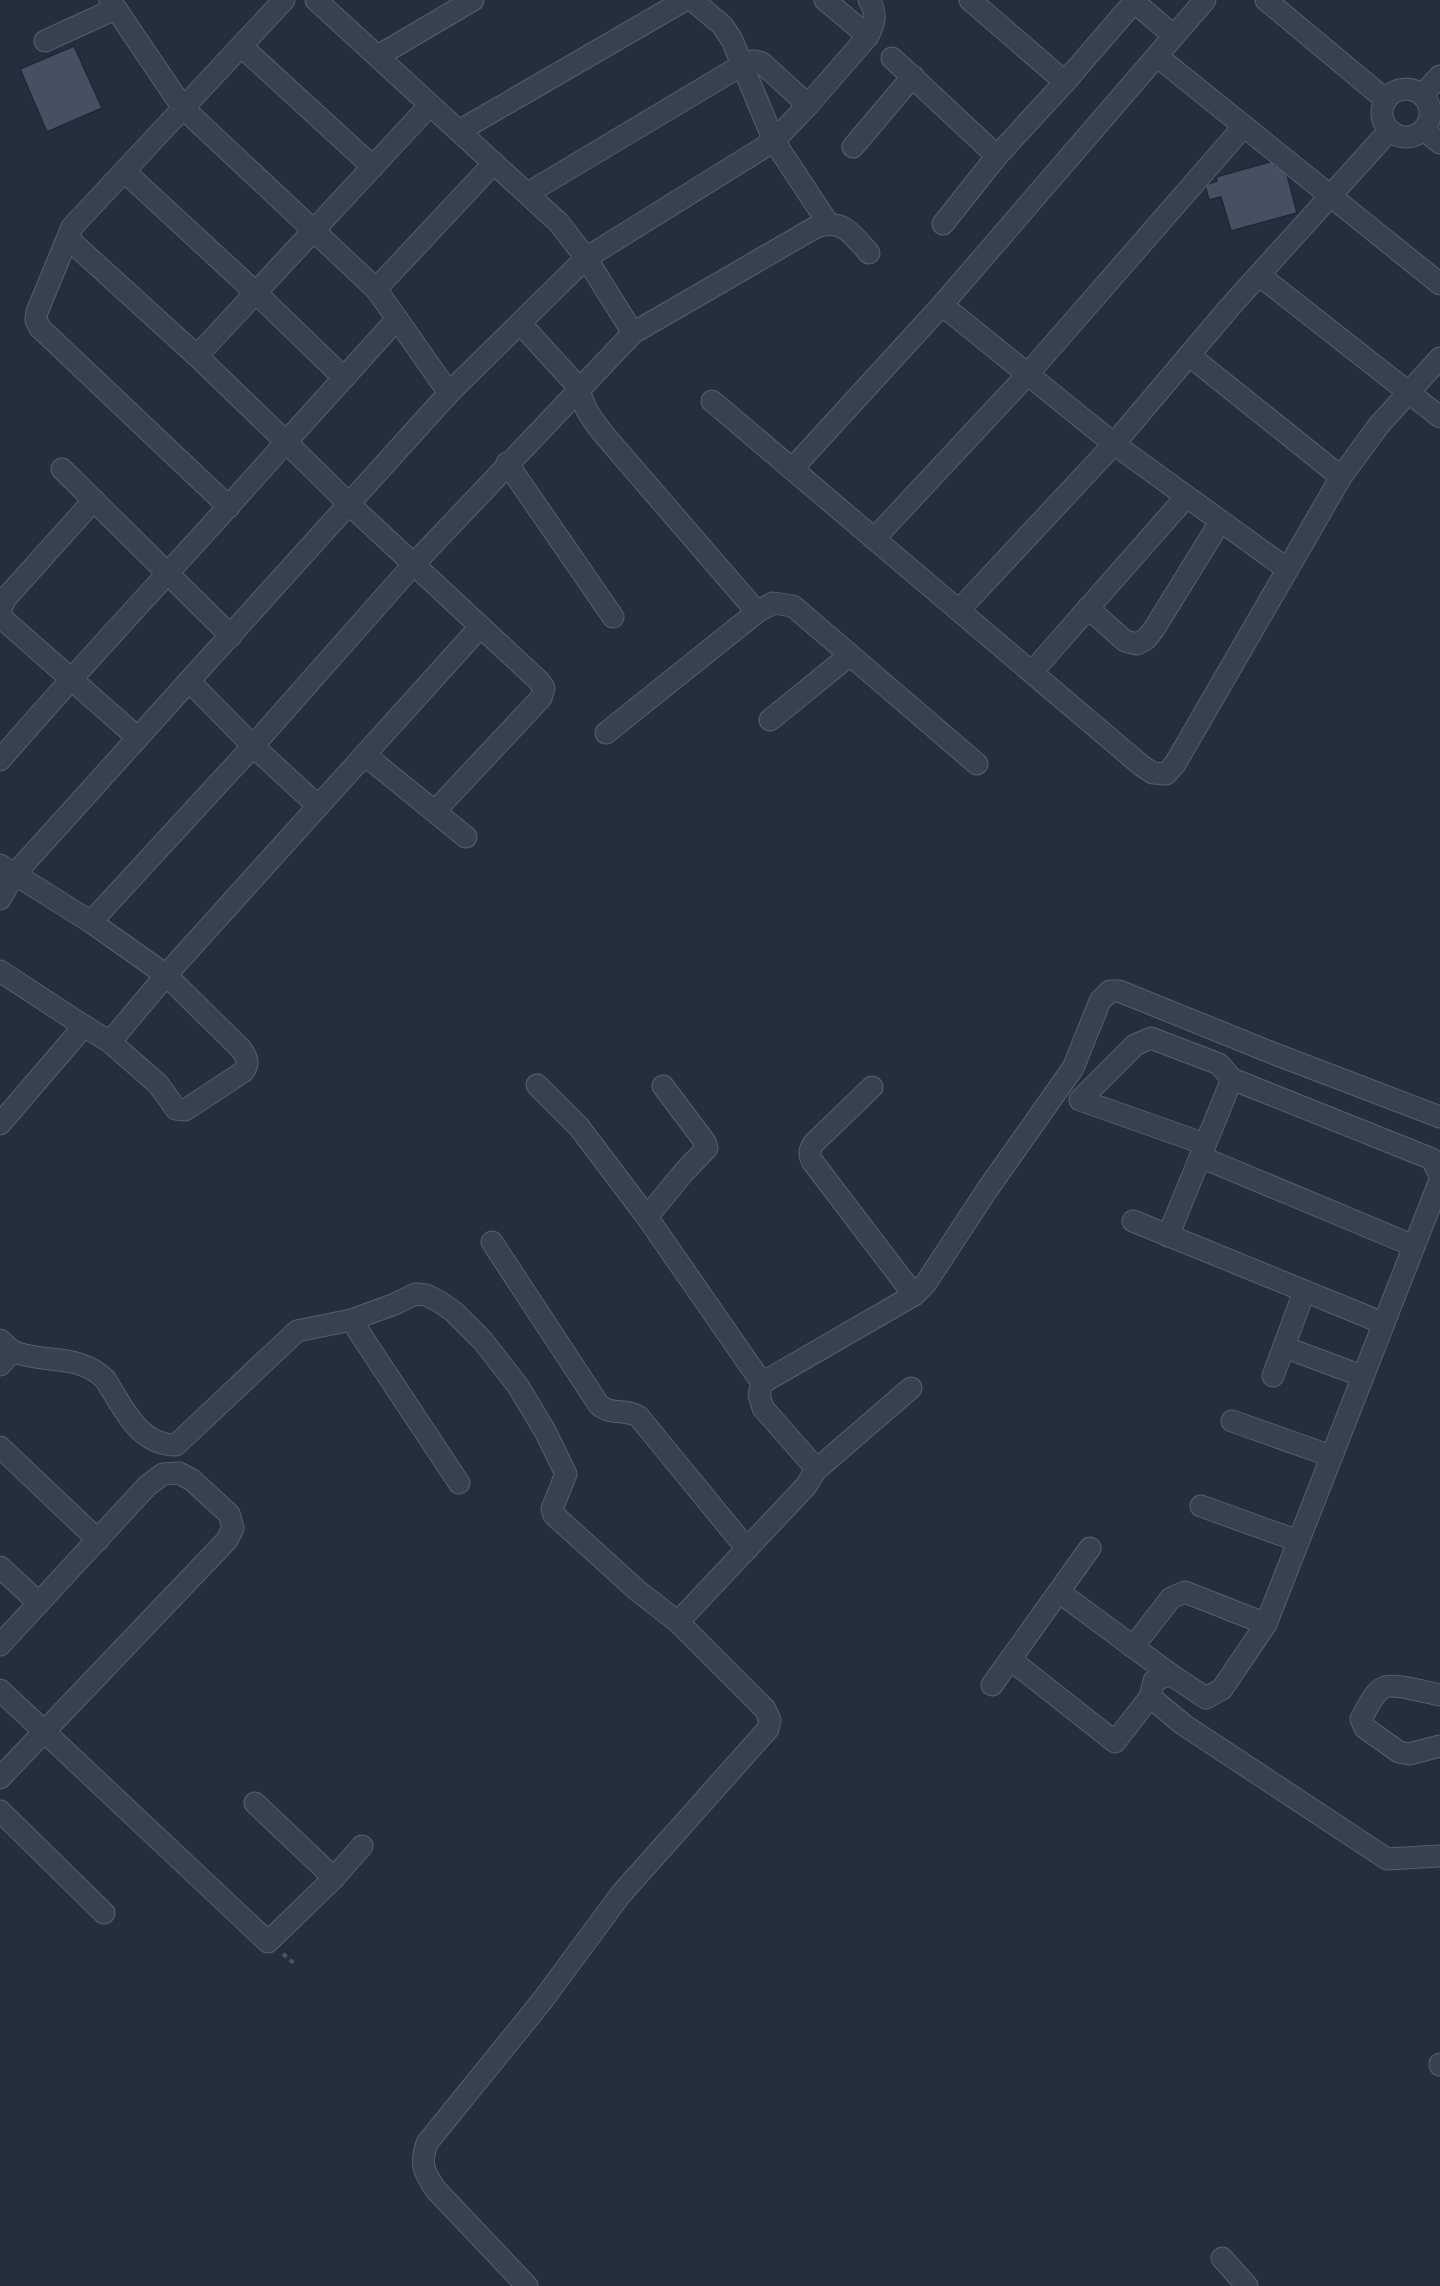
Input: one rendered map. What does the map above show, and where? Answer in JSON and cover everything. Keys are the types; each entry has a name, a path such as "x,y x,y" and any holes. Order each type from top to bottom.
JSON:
{"street":[{"path":"229,507 40,328 36,320 37,312 72,227 284,0"},
{"path":"316,0 559,223 586,258 633,333"},
{"path":"378,56 473,0"},
{"path":"459,131 685,0"},
{"path":"692,0 722,26 732,40 774,141 828,223"},
{"path":"825,0 868,36"},
{"path":"0,900 7,870 138,738 449,393 586,258 774,141 868,36 874,25 875,13 869,0"},
{"path":"970,0 1065,82"},
{"path":"792,468 942,305 1205,0"},
{"path":"1266,0 1386,100"},
{"path":"943,224 997,156 1065,82 1133,1 1174,36"},
{"path":"45,41 113,4 183,108 376,289 449,393"},
{"path":"241,46 373,167"},
{"path":"892,57 997,156"},
{"path":"1158,57 1440,284"},
{"path":"528,193 741,64 754,61 762,63 808,105"},
{"path":"853,147 913,76"},
{"path":"1422,95 1440,76"},
{"path":"1402,89 1413,90 1422,95 1428,104 1432,137 1418,135 1400,137 1389,131 1383,122 1381,111 1386,100 1392,93 1402,89"},
{"path":"197,356 430,105"},
{"path":"874,539 1028,375 1244,126"},
{"path":"959,610 1114,444 1259,275 1389,131"},
{"path":"376,289 494,163"},
{"path":"125,172 344,378"},
{"path":"91,922 253,746 413,565 633,333 816,227 828,223 841,226 849,231 869,253"},
{"path":"69,236 74,244 197,356 349,504 544,688 541,698 435,811"},
{"path":"1259,275 1440,417"},
{"path":"942,305 1114,444 1287,569"},
{"path":"0,760 71,678 229,507 397,319"},
{"path":"520,323 579,388 589,415 606,437 757,612"},
{"path":"1190,356 1341,477"},
{"path":"712,400 1142,766 1154,773 1166,774 1175,764 1341,477 1379,425 1440,358"},
{"path":"507,464 613,617"},
{"path":"62,469 231,636"},
{"path":"1032,672 1186,497"},
{"path":"94,500 5,599 0,612 4,620 138,738"},
{"path":"1088,608 1125,641 1137,644 1146,639 1220,522"},
{"path":"606,733 757,612 773,603 793,606 977,764"},
{"path":"110,1042 166,975 480,627"},
{"path":"771,720 850,655"},
{"path":"189,681 317,806"},
{"path":"365,754 466,837"},
{"path":"1,973 110,1042 158,1084 176,1109 185,1110 247,1068 248,1059 241,1049 166,975 91,922 7,870"},
{"path":"815,1471 813,1465 763,1408 759,1395 762,1383 914,1296 926,1283 987,1190 1073,1068 1100,1001 1110,991 1119,991 1440,1117"},
{"path":"0,1124 84,1026"},
{"path":"1414,1246 1203,1151 1080,1100 1135,1045 1151,1038 1219,1064 1232,1079 1432,1159 1440,1176"},
{"path":"1168,1236 1232,1079"},
{"path":"537,1085 579,1127 647,1217 762,1383"},
{"path":"647,1217 707,1148 663,1086"},
{"path":"872,1087 814,1143 809,1155 914,1296"},
{"path":"1059,1592 1206,1698 1222,1689 1266,1624 1440,1180"},
{"path":"1133,1221 1383,1323"},
{"path":"492,1242 599,1405 609,1412 632,1412 639,1417 747,1549"},
{"path":"1273,1376 1304,1292"},
{"path":"4,1352 72,1361 97,1372 105,1379 143,1434 155,1442 176,1445 297,1331 351,1320 415,1294 426,1295 440,1302 468,1325 518,1386 565,1469 566,1474 552,1509 554,1515 638,1591 678,1622 765,1709 770,1720 768,1729 621,1894 542,2001 428,2143 422,2159 427,2176 436,2190 527,2286"},
{"path":"351,1320 459,1483"},
{"path":"1284,1347 1362,1376"},
{"path":"678,1622 806,1486 815,1471 911,1388"},
{"path":"1232,1421 1331,1456"},
{"path":"0,1447 98,1540"},
{"path":"0,1645 147,1485 163,1474 179,1473 192,1480 229,1514 233,1528 227,1540 0,1778"},
{"path":"1201,1506 1298,1541"},
{"path":"992,1685 1090,1548"},
{"path":"0,1566 39,1603"},
{"path":"1133,1647 1171,1598 1185,1592 1266,1624"},
{"path":"1011,1660 1115,1742 1150,1697 1154,1681 1170,1674"},
{"path":"1440,1695 1392,1686 1383,1688 1361,1719 1365,1728 1399,1752 1409,1754 1440,1746"},
{"path":"0,1690 268,1942 334,1878 362,1846"},
{"path":"1150,1697 1184,1725 1387,1859 1440,1856"},
{"path":"255,1803 334,1878"},
{"path":"0,1812 104,1913"},
{"path":"1222,2258 1246,2286"}],"building":[{"path":"74,46 102,108 47,132 20,69"},
{"path":"1273,161 1275,166 1284,163 1297,213 1231,231 1221,197 1209,200 1205,185 1217,181 1216,177"}]}
